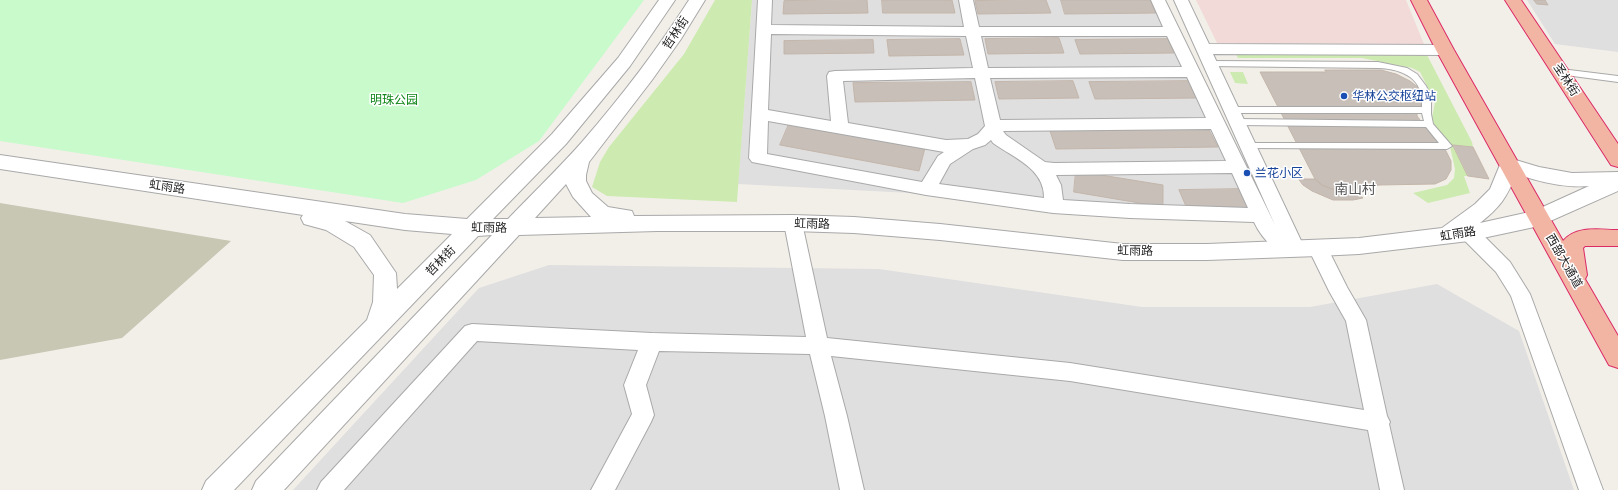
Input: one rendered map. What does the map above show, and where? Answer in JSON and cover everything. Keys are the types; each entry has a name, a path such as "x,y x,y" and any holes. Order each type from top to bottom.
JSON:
{"highway":[{"path":"1420,0 1445,50 1510,165"},
{"name":"圣林街","path":"1512,0 1618,160"},
{"name":"西部大通道","path":"1510,165 1618,358"},
{"path":"1578,285 1572,245 1580,238 1618,238"}],"street":[{"name":"哲林街","path":"216,490 548,150 590,104 624,62 667,0"},
{"name":"哲林街","path":"266,490 513,228 619,111 653,68 683,24 697,0"},
{"path":"765,0 758,158 926,189 1053,206 1130,212 1260,215"},
{"path":"966,0 993,127 999,139 1041,167 1049,176 1054,194 1053,206"},
{"path":"1158,0 1267,229 1279,242 1295,249"},
{"path":"1181,0 1295,249"},
{"path":"764,29 973,32 1172,31"},
{"path":"1204,49 1445,50"},
{"path":"840,128 835,76 982,73 1192,72"},
{"path":"761,114 946,146 996,142 1007,145"},
{"path":"993,127 1006,125 1216,123"},
{"path":"926,189 944,160 988,136 993,127"},
{"path":"582,153 576,165 575,176 576,186 581,195 601,213 657,223"},
{"name":"虹雨路","path":"0,162 405,222 473,228 657,223 793,223 854,225 940,232 1123,252 1207,252 1318,248 1359,246 1444,237 1539,218 1618,182"},
{"path":"1444,237 1470,220 1499,192 1510,165 1538,174 1572,180 1618,178"},
{"path":"1041,167 1054,169 1237,167"},
{"path":"253,200 333,224 362,241 385,273 385,302 374,329"},
{"path":"793,223 818,346 836,416 852,490"},
{"path":"1469,233 1503,267 1520,294 1591,490"},
{"path":"1318,248 1339,291 1356,320 1379,422 1392,490"},
{"path":"329,490 472,332 652,342 818,346 1070,372 1379,422"},
{"path":"603,490 642,415 635,385 652,342"}],"lane":[{"path":"1211,64 1393,66 1406,70 1416,76 1427,96 1425,110 1429,124 1447,146 1249,146"},
{"path":"1561,72 1618,79"},
{"path":"1235,116 1425,110"},
{"path":"1235,116 1429,124"}],"shaded area":[{"name":"兰花小区","path":"752,0 1152,0 1257,220 1134,219 1064,213 910,193 738,184"},
{"path":"1196,0 1406,0 1424,44 1217,43"},
{"path":"1527,0 1618,0 1618,52 1555,44"},
{"path":"0,203 231,241 122,338 0,360"},
{"path":"549,265 879,269 1142,307 1310,307 1437,284 1519,331 1574,490 293,490 479,288"}],"green space":[{"name":"明珠公园","path":"0,0 644,0 539,141 476,180 403,203 0,141"},
{"path":"715,0 752,0 737,202 607,196 592,187 600,162 609,147 684,54"},
{"path":"1235,52 1426,53 1472,142 1473,147 1453,145 1468,176 1464,176 1470,193 1428,203 1413,193 1447,185 1454,178 1455,169 1449,142 1435,127 1432,118 1435,102 1420,72 1412,68 1362,58 1238,58"},
{"path":"1230,72 1243,72 1248,84 1235,83"}],"building":[{"path":"867,0 868,13 783,14 784,1"},
{"path":"882,0 952,0 955,13 883,13"},
{"path":"1046,0 1051,13 978,14 975,1"},
{"path":"1061,0 1150,0 1156,13 1065,14"},
{"path":"1534,0 1545,0 1548,5 1537,4"},
{"path":"1059,38 1064,53 988,54 985,39"},
{"path":"960,39 964,55 889,56 887,40"},
{"path":"1168,39 1174,53 1080,54 1075,40"},
{"path":"873,40 874,53 784,54 784,41"},
{"path":"1325,70 1381,70 1396,74 1410,81 1419,88 1424,100 1417,112 1417,116 1432,136 1446,151 1451,161 1451,170 1446,179 1435,184 1379,185 1345,191 1332,189 1322,185 1315,179 1260,72 1326,72"},
{"path":"1073,81 1079,98 999,99 995,82"},
{"path":"1189,81 1198,98 1095,99 1089,82"},
{"path":"971,82 975,100 855,102 853,83"},
{"path":"789,124 925,148 919,171 780,145"},
{"path":"1209,130 1218,147 1056,149 1050,131"},
{"path":"1453,145 1473,147 1489,179 1468,176"},
{"path":"1076,171 1163,185 1163,207 1074,192"},
{"path":"1299,179 1315,179 1322,185 1332,189 1345,191 1355,189 1363,198 1353,200 1333,200 1312,191 1303,185"},
{"path":"1239,189 1250,211 1188,211 1179,190"}],"place":[{"name":"华林公交枢纽站","path":"1344,96"},
{"name":"兰花小区","path":"1247,173"}],"district":[{"name":"南山村","path":"1355,190"}]}
